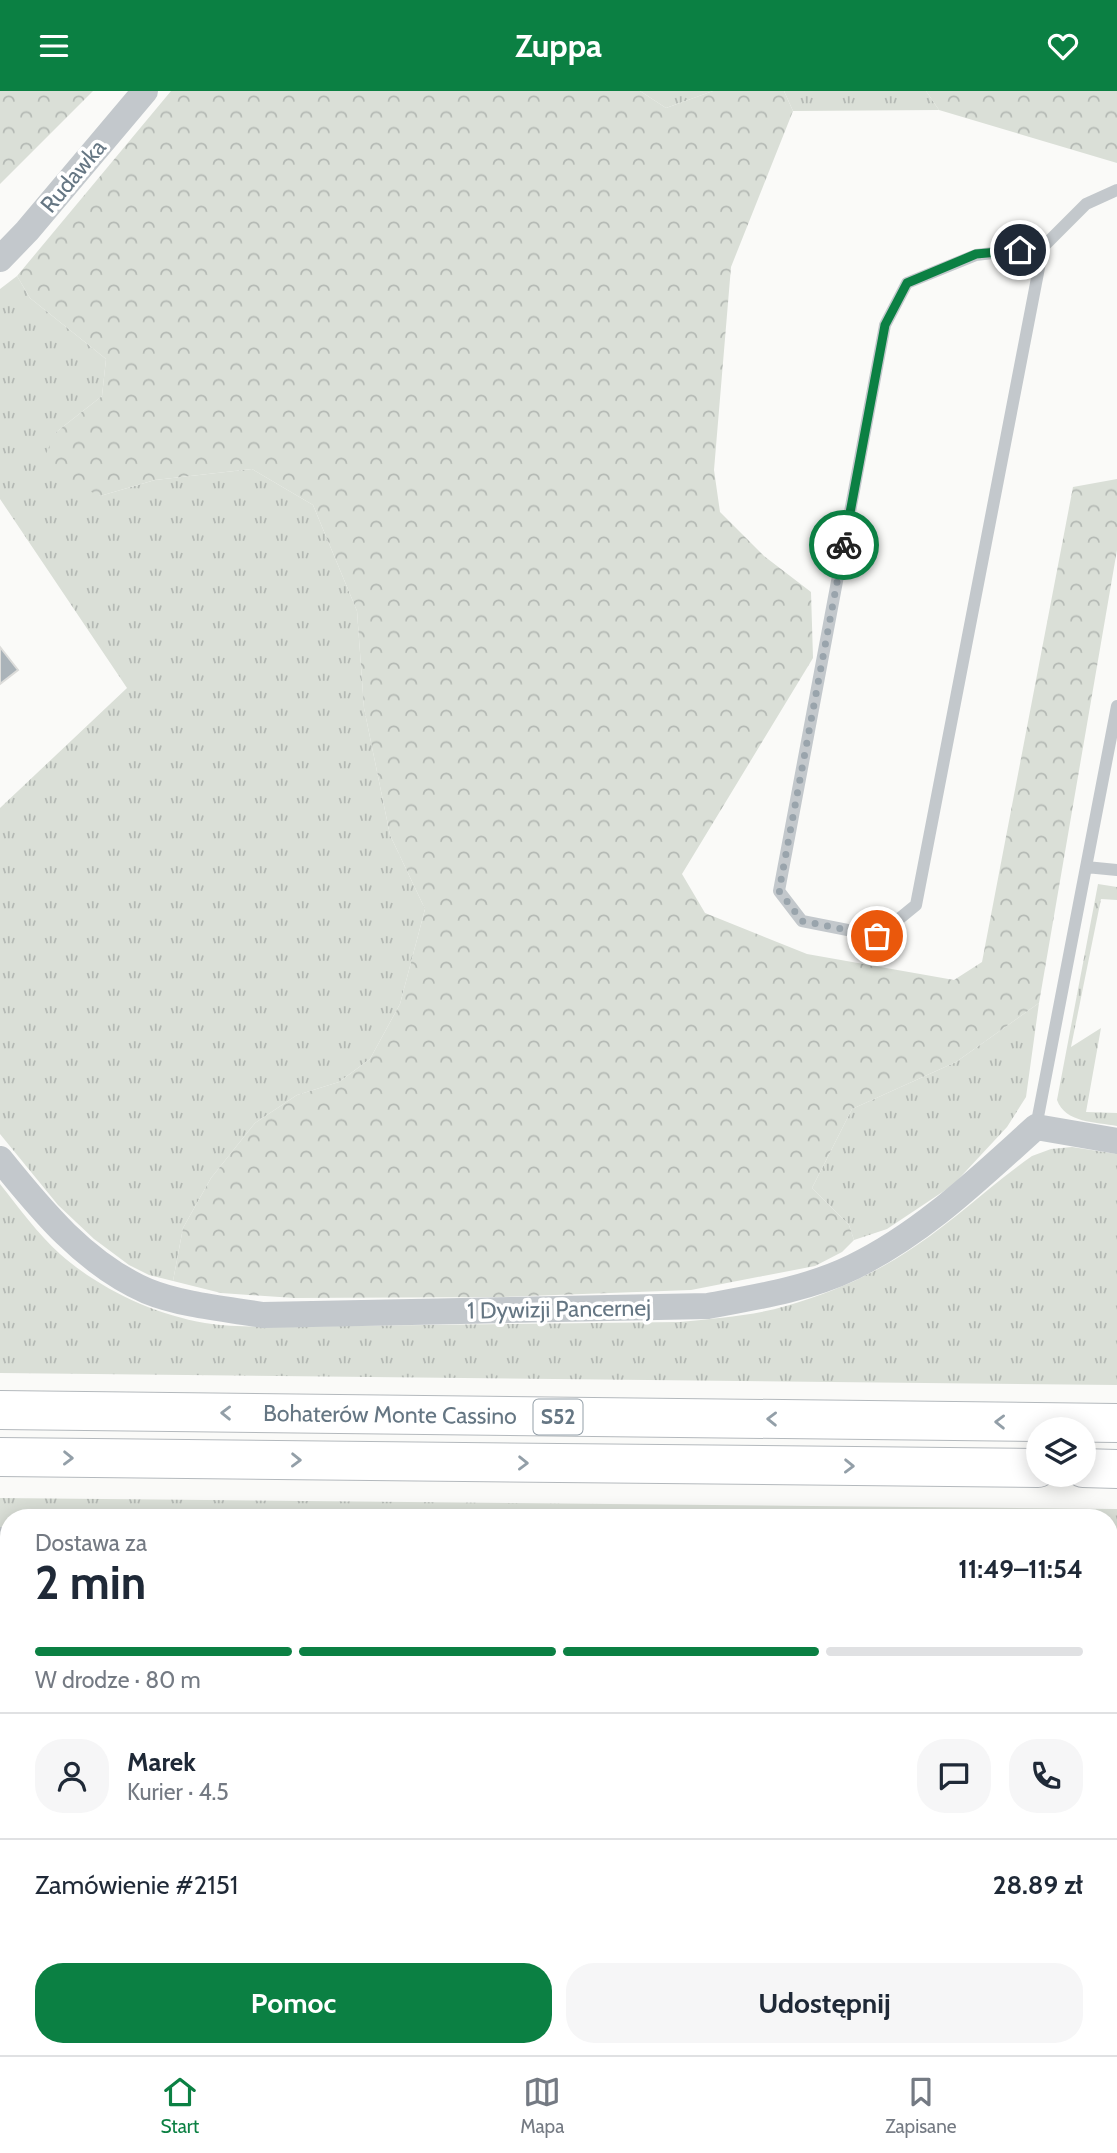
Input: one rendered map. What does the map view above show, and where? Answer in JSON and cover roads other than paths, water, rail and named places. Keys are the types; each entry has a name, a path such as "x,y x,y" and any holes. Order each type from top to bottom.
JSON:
{"highway":[{"name":"Bohaterów Monte Cassino","path":"0,1410 1117,1423"},
{"name":"Bohaterów Monte Cassino","path":"0,1457 1026,1468"},
{"path":"1096,1468 1117,1469"}],"street":[{"name":"Rudawka","path":"0,260 145,91"},
{"path":"1036,1127 1117,1141"},
{"name":"1 Dywizji Pancernej","path":"0,1159 41,1210 74,1243 111,1271 148,1291 198,1304 263,1315 708,1306 807,1285 863,1262 896,1244 934,1218 1036,1127"}],"lane":[{"path":"1042,247 976,254 907,283 885,325 779,891 802,921 877,936 916,905 1042,247 1086,204 1117,190"},
{"path":"1036,1127 1117,706"},
{"path":"1086,867 1117,870"}]}
